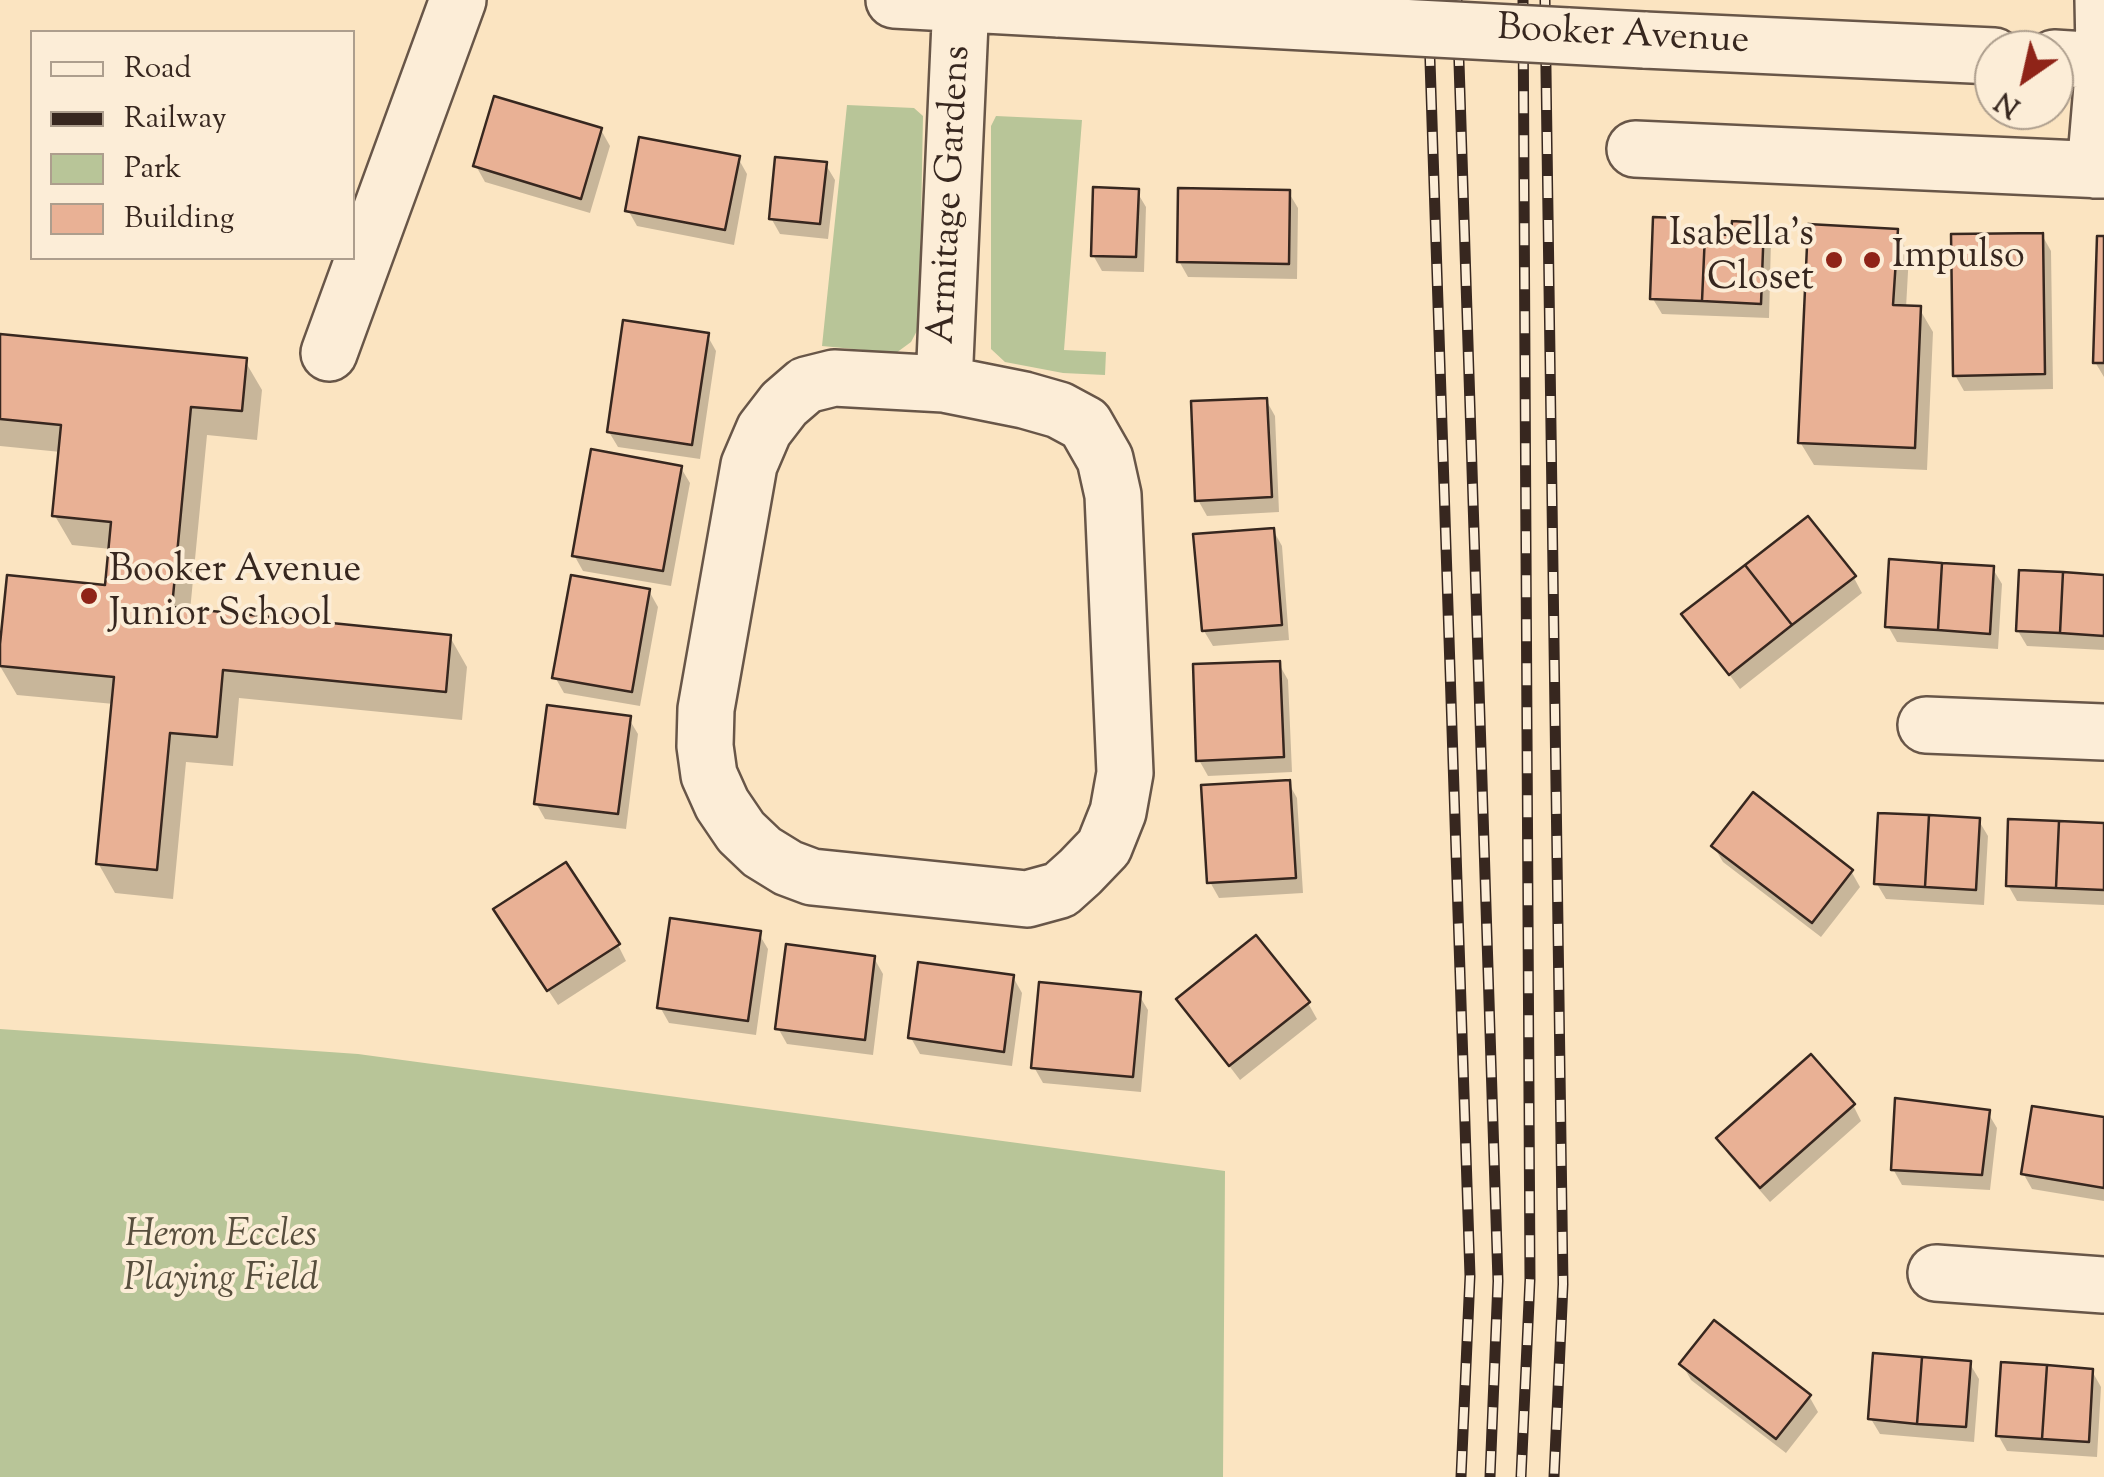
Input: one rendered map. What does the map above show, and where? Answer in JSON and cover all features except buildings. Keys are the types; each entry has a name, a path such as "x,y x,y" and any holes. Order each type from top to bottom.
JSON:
{"street":[{"path":"330,353 458,0"},
{"name":"Booker Avenue","path":"894,0 1974,55"},
{"path":"2103,0 2104,52"},
{"name":"Armitage Gardens","path":"944,384 961,3"},
{"path":"1635,150 2100,170 2104,62 2074,60"},
{"name":"Armitage Gardens","path":"834,378 944,384 1024,400 1059,410 1085,424 1105,459 1113,495 1125,773 1118,812 1104,847 1080,872 1060,890 1027,899 812,877 788,868 762,852 741,832 722,804 710,775 705,746 706,709 749,465 764,430 784,404 806,385 834,378"},
{"path":"1926,726 2104,732"},
{"path":"1936,1272 2104,1285"}],"green space":[{"path":"847,105 914,108 923,116 919,327 911,342 896,353 822,346"},
{"path":"996,116 1082,120 1064,350 1106,352 1105,375 1063,373 1005,362 991,349 991,126"},
{"name":"Heron Eccles Playing Field","path":"0,1029 358,1054 1225,1171 1223,1477 0,1477"}],"railway":[{"path":"1428,0 1470,1276 1461,1477"},
{"path":"1457,0 1498,1281 1490,1477"},
{"path":"1521,1477 1530,1279 1523,0"},
{"path":"1545,0 1563,1284 1554,1477"}],"place":[{"name":"Isabella's Closet","path":"1834,260"},
{"name":"Impulso","path":"1872,260"},
{"name":"Booker Avenue Junior School","path":"89,596"}]}
